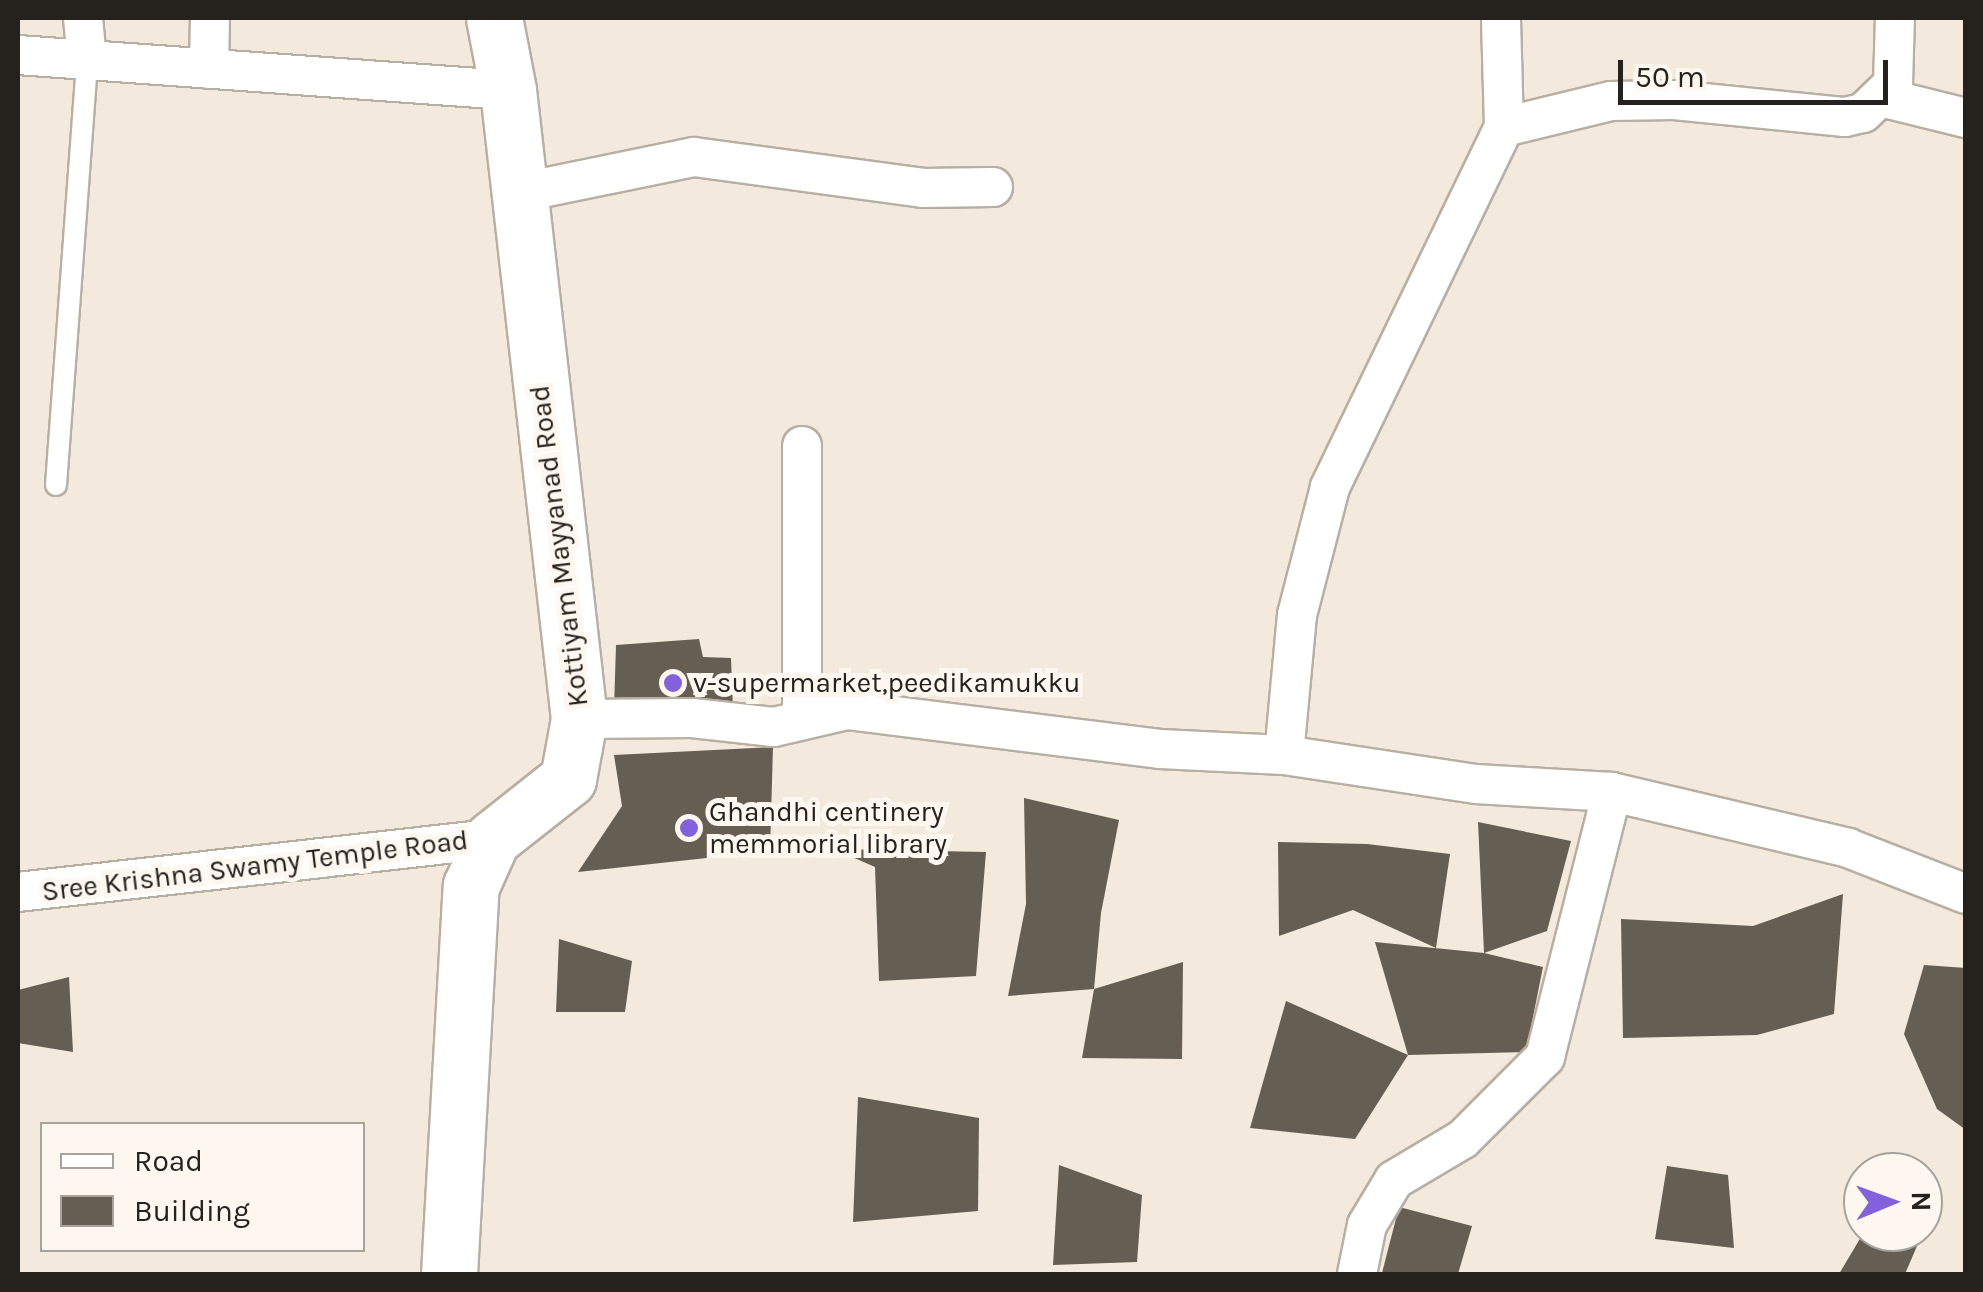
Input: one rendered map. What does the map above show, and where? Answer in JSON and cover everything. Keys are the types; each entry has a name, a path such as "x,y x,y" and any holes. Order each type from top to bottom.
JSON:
{"main road":[{"name":"Kottiyam Mayyanad Road","path":"449,1274 471,886 492,839 568,779 580,719 508,90 494,18"}],"street":[{"path":"83,18 87,60"},
{"path":"209,69 210,18"},
{"path":"1284,756 1297,615 1330,487 1504,127 1501,18"},
{"path":"1504,127 1611,101 1674,100 1845,117 1864,112 1893,84 1895,18"},
{"path":"18,55 508,90"},
{"path":"1881,98 1966,118"},
{"path":"518,193 694,157 923,188 993,187"},
{"path":"802,446 802,720"},
{"path":"580,719 692,718 774,727 847,710 1160,749 1284,756 1476,784 1612,792 1848,848 1966,894"},
{"path":"1358,1274 1367,1225 1394,1180 1462,1139 1545,1057 1612,792"},
{"name":"Sree Krishna Swamy Temple Road","path":"18,892 492,839"}],"lane":[{"path":"56,485 87,60"}],"building":[{"name":"v-supermarket,peedikamukku","path":"699,639 703,657 731,658 733,710 614,709 616,645"},
{"name":"Ghandhi centinery memmorial library","path":"773,747 770,851 578,872 622,806 614,755"},
{"path":"1024,798 1119,820 1101,913 1094,989 1008,996 1026,904"},
{"path":"1478,822 1571,841 1547,931 1484,953"},
{"path":"1278,842 1367,844 1450,854 1436,948 1353,910 1279,936"},
{"path":"834,849 986,852 976,976 879,981 875,867"},
{"path":"1843,894 1834,1014 1757,1035 1623,1038 1621,919 1753,926"},
{"path":"559,939 632,961 625,1012 556,1012"},
{"path":"1375,942 1484,953 1543,967 1526,1052 1408,1055"},
{"path":"1183,962 1182,1059 1082,1058 1094,989"},
{"path":"1924,965 1966,968 1966,1130 1937,1109 1904,1034"},
{"path":"69,977 73,1052 18,1043 18,990"},
{"path":"1286,1001 1408,1055 1355,1139 1250,1128"},
{"path":"858,1097 979,1118 978,1211 853,1222"},
{"path":"1059,1165 1142,1195 1137,1262 1053,1265"},
{"path":"1667,1166 1728,1175 1734,1248 1655,1239"},
{"path":"1399,1207 1472,1226 1458,1274 1382,1273"},
{"path":"1852,1252 1914,1252 1905,1274 1839,1274"}],"place":[{"name":"v-supermarket,peedikamukku","path":"673,683"},
{"name":"Ghandhi centinery memmorial library","path":"689,828"}]}
